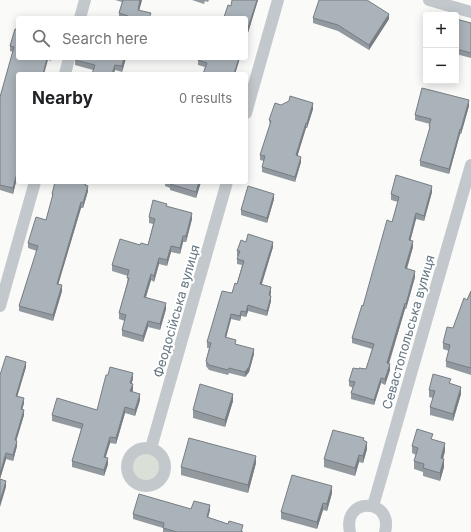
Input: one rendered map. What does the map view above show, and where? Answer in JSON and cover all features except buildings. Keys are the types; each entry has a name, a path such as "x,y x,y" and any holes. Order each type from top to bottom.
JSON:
{"street":[{"path":"81,16 85,0"},
{"path":"248,107 278,0"},
{"path":"429,0 471,12"},
{"path":"65,72 68,60"},
{"name":"Севастопольська вулиця","path":"373,506 471,165"},
{"path":"0,306 34,184"},
{"name":"Феодосійська вулиця","path":"151,448 226,184"},
{"path":"350,532 348,524 350,516 356,509 364,506 373,506 380,510 385,517 387,525 385,532"}],"shaded area":[{"path":"142,448 150,448 157,451 162,456 165,467 162,478 157,483 150,486 142,486 135,483 130,478 127,471 127,463 130,456 135,451"}]}
